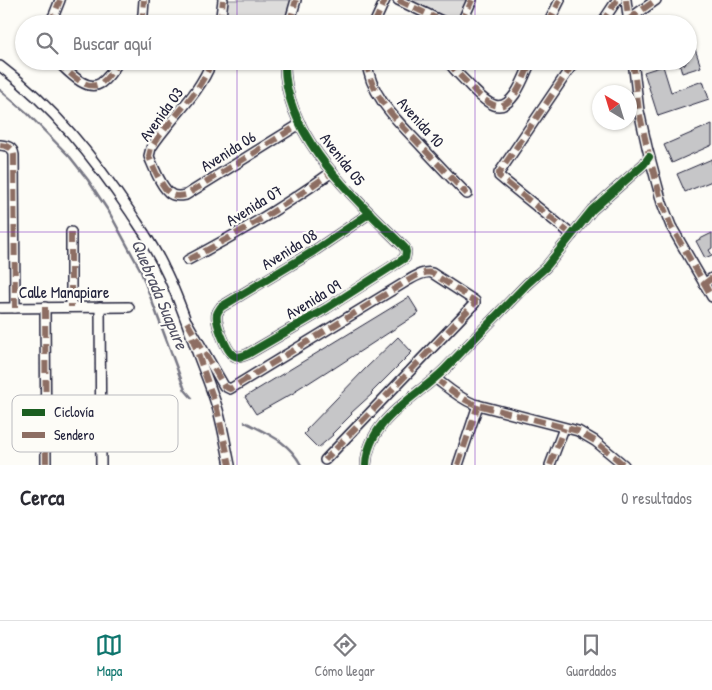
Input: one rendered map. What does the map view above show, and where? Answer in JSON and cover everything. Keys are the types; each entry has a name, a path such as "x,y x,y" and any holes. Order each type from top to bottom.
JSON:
{"street":[{"path":"53,15 60,0"},
{"path":"143,15 144,0"},
{"path":"221,15 223,0"},
{"path":"292,15 296,0"},
{"path":"378,15 385,0"},
{"path":"398,0 429,15"},
{"path":"465,15 472,0"},
{"path":"552,15 560,0"},
{"path":"607,15 617,0"},
{"path":"626,0 628,15"},
{"path":"638,15 656,0"},
{"path":"0,66 52,113 75,138 98,166 159,258 187,322 217,409 230,465"},
{"path":"67,70 83,84 90,86 95,86 106,79 112,70"},
{"name":"Avenida 03","path":"170,194 150,159 151,148 189,102 208,70"},
{"name":"Avenida 05","path":"285,70 289,93 300,124 313,146 332,172 405,248 404,258"},
{"name":"Avenida 10","path":"369,70 374,89 385,105 467,194"},
{"path":"455,70 485,100 501,106 513,98 527,70"},
{"path":"569,70 499,173 499,176 572,235"},
{"path":"634,70 639,111 666,214 712,297"},
{"name":"Avenida 06","path":"170,194 177,196 186,194 300,124"},
{"path":"0,145 9,147 14,152 14,308"},
{"path":"366,465 368,448 383,424 403,403 436,378 546,267 592,210 644,164 650,156"},
{"name":"Avenida 07","path":"188,260 223,242 274,211 332,172"},
{"name":"Avenida 08","path":"232,355 226,345 217,319 217,313 221,307 314,251 370,213"},
{"path":"71,232 71,307"},
{"name":"Avenida 09","path":"232,355 239,357 248,354 327,308 404,258"},
{"path":"187,322 224,386 230,389 421,274 432,273 475,301 475,304 325,460"},
{"path":"704,284 712,278"},
{"path":"45,307 46,395"},
{"path":"100,307 101,395"},
{"name":"Calle Manapiare","path":"0,308 129,307"},
{"path":"436,378 464,400 578,431 624,465"},
{"path":"458,465 478,405"},
{"path":"550,465 564,428"},
{"path":"46,452 46,465"},
{"path":"101,452 101,465"}],"shaded area":[{"path":"223,0 296,0 292,15 221,15"},
{"path":"398,0 472,0 465,15 429,15"}],"building":[{"path":"697,55 701,67 697,68"},
{"path":"664,70 671,92 703,81 709,99 658,116 644,72"},
{"path":"712,124 712,145 672,163 664,145"},
{"path":"712,159 712,181 685,192 677,174"},
{"path":"712,233 712,248 709,250 712,255 705,258 696,241"},
{"path":"409,297 419,313 333,369 256,414 245,397"},
{"path":"398,337 412,352 351,413 333,435 318,448 304,434 306,430"}],"waterway":[{"name":"Quebrada Suapure","path":"0,90 27,113 70,157 109,212 140,269 185,390 192,398"},
{"name":"Quebrada Suapure","path":"245,422 284,444 301,465"}],"marked path":[{"path":"54,15 60,0"},
{"path":"143,15 144,0"},
{"path":"221,15 223,0"},
{"path":"292,15 296,0"},
{"path":"378,15 385,0"},
{"path":"398,0 429,15"},
{"path":"465,15 472,0"},
{"path":"552,15 560,0"},
{"path":"607,15 617,0"},
{"path":"626,0 628,15"},
{"path":"635,15 656,0"},
{"path":"66,70 83,83 89,85 101,83 113,70"},
{"path":"208,70 192,96 151,148 149,156 154,168 161,183 171,194 176,196 186,195 300,124"},
{"path":"368,70 373,86 387,108 467,194"},
{"path":"455,70 482,98 491,104 501,106 512,98 527,70"},
{"path":"569,70 499,173 499,176 572,235"},
{"path":"634,70 639,111 662,203 671,226 712,297"},
{"path":"0,145 10,147 14,155 15,308"},
{"path":"188,260 262,219 332,172"},
{"path":"71,232 71,307"},
{"path":"187,322 224,386 230,389 420,274 432,273 475,301 325,460"},
{"path":"704,284 712,278"},
{"path":"45,307 46,395"},
{"path":"192,337 217,409 230,465"},
{"path":"435,378 458,396 474,404 578,431 595,441 624,465"},
{"path":"458,465 478,405"},
{"path":"550,465 564,428"},
{"path":"46,452 46,465"}],"cycle path":[{"path":"286,70 287,89 296,115 309,140 345,188 370,213"},
{"path":"366,465 369,449 375,435 384,422 444,370 527,284 546,267 592,210 644,164 649,157"},
{"path":"370,213 405,248 405,258 327,308 248,354 239,357 233,355 224,342 219,329 217,314 221,307 314,251 370,213"}]}
